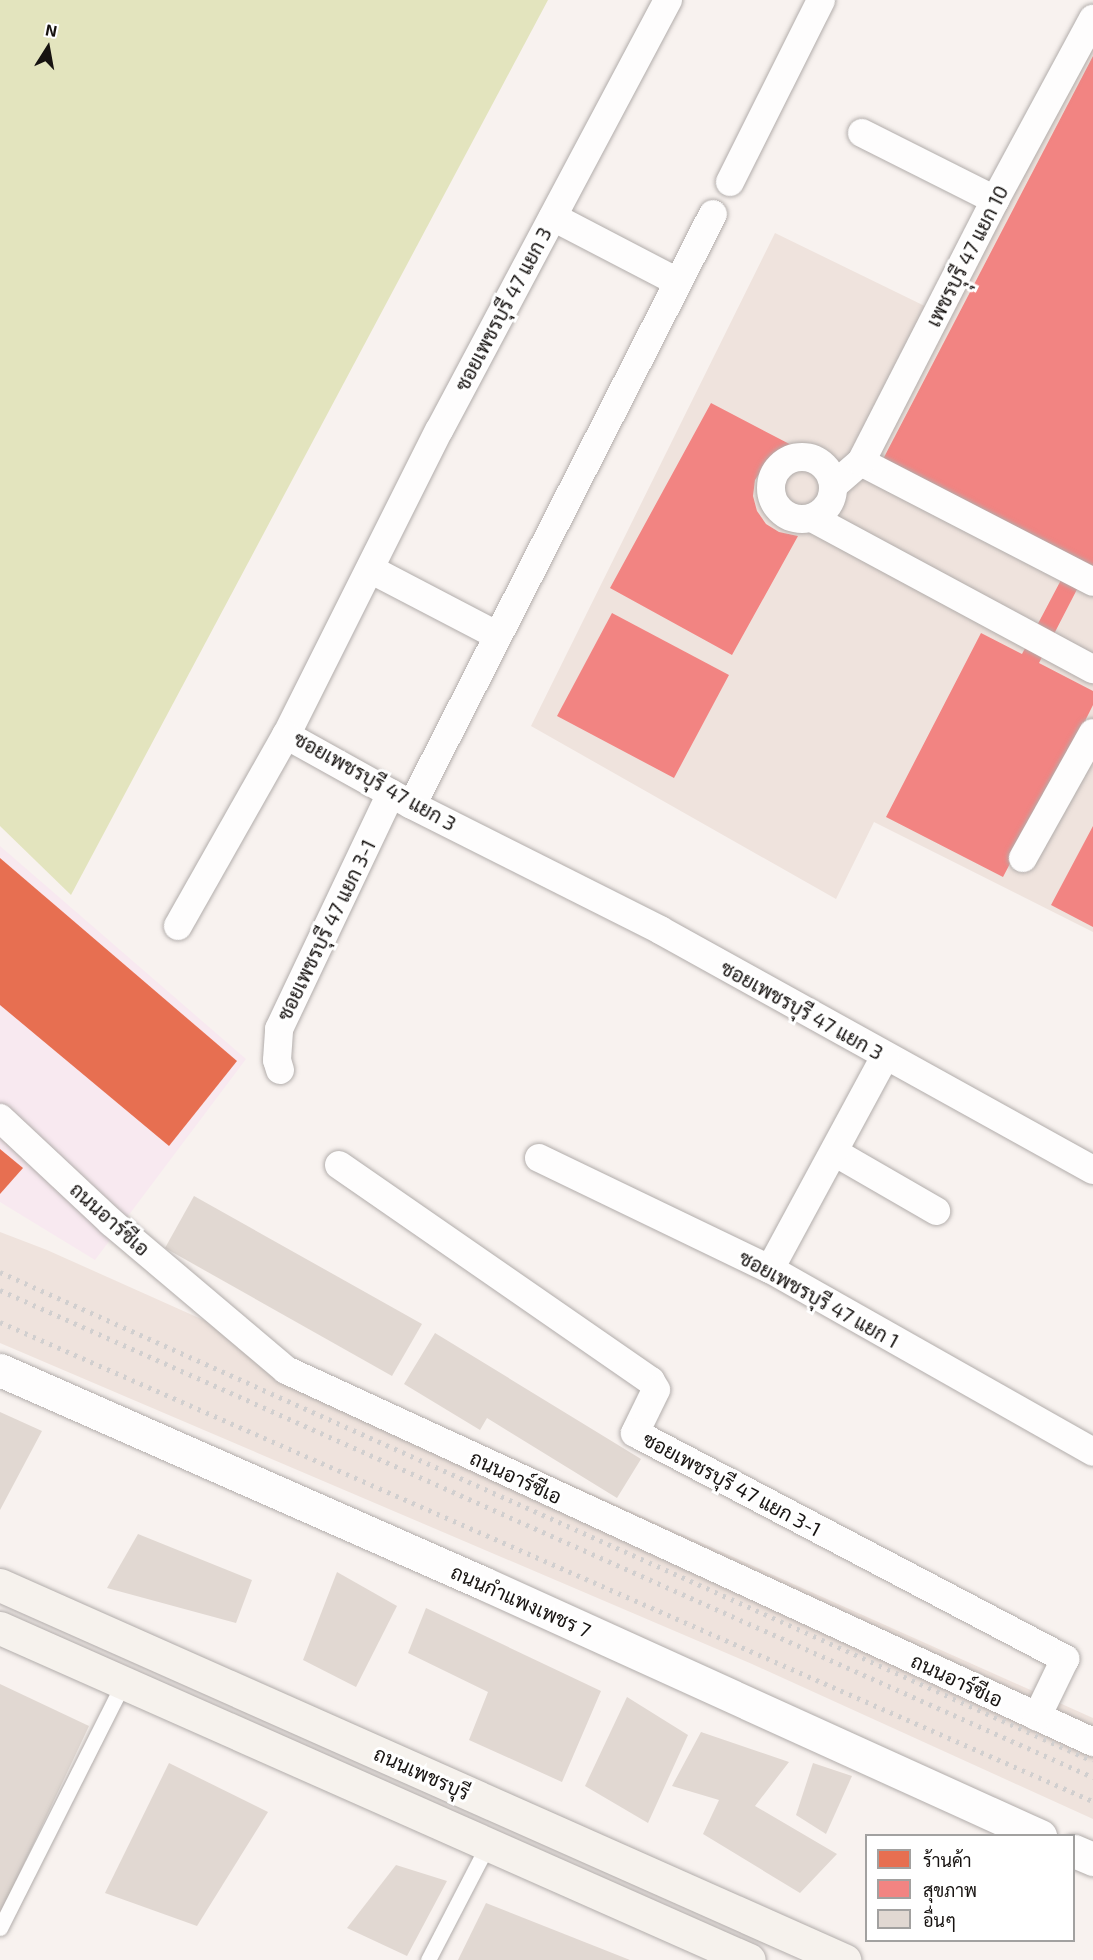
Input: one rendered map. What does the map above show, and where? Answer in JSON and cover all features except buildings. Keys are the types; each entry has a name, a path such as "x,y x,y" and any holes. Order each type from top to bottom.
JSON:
{"main road":[{"name":"ถนนเพชรบุรี","path":"0,1585 844,1960"},
{"name":"ถนนเพชรบุรี","path":"0,1628 487,1846 749,1960"}],"street":[{"name":"ซอยเพชรบุรี 47 แยก 3","path":"668,0 439,430 286,735 402,799 660,930 1093,1170"},
{"path":"730,182 821,0"},
{"name":"เพชรบุุรี 47 แยก 10","path":"833,486 861,462 995,200 1093,19"},
{"path":"862,133 995,200"},
{"name":"ซอยเพชรบุรี 47 แยก 3-1","path":"280,1070 277,1060 279,1029 402,799 498,636 713,214"},
{"path":"553,217 678,282"},
{"path":"812,518 828,505 833,486 825,468 808,458 788,460 774,474 771,494 775,504 791,517 812,518 1093,669"},
{"path":"861,462 1093,582"},
{"path":"370,569 498,636"},
{"path":"1023,858 1093,733"},
{"path":"178,926 286,735"},
{"path":"770,1269 885,1056"},
{"name":"ถนนอาร์ซีเอ","path":"0,1118 111,1222 286,1370 1093,1742"},
{"path":"834,1152 936,1211"},
{"name":"ซอยเพชรบุรี 47 แยก 1","path":"539,1158 770,1269 1093,1452"},
{"name":"ซอยเพชรบุรี 47 แยก 3-1","path":"339,1165 651,1381 656,1390 635,1432 1065,1659 1036,1717"},
{"name":"ถนนกำแพงเพชร 7","path":"0,1370 483,1583 1036,1834"},
{"path":"1075,1851 1093,1859"}],"lane":[{"path":"0,1928 123,1683"},
{"path":"428,1960 487,1846"}],"shaded area":[{"path":"1093,13 1093,932 874,822 836,899 531,726 775,233 937,312"},
{"path":"0,846 246,1059 95,1260 0,1202"},
{"path":"0,1232 47,1250 1093,1718 1093,1819 752,1664 0,1343"}],"green space":[{"path":"0,0 548,0 71,895 0,826"}],"railway":[{"path":"0,1272 1093,1761"},
{"path":"0,1290 1093,1777"},
{"path":"0,1322 1093,1801"}]}
